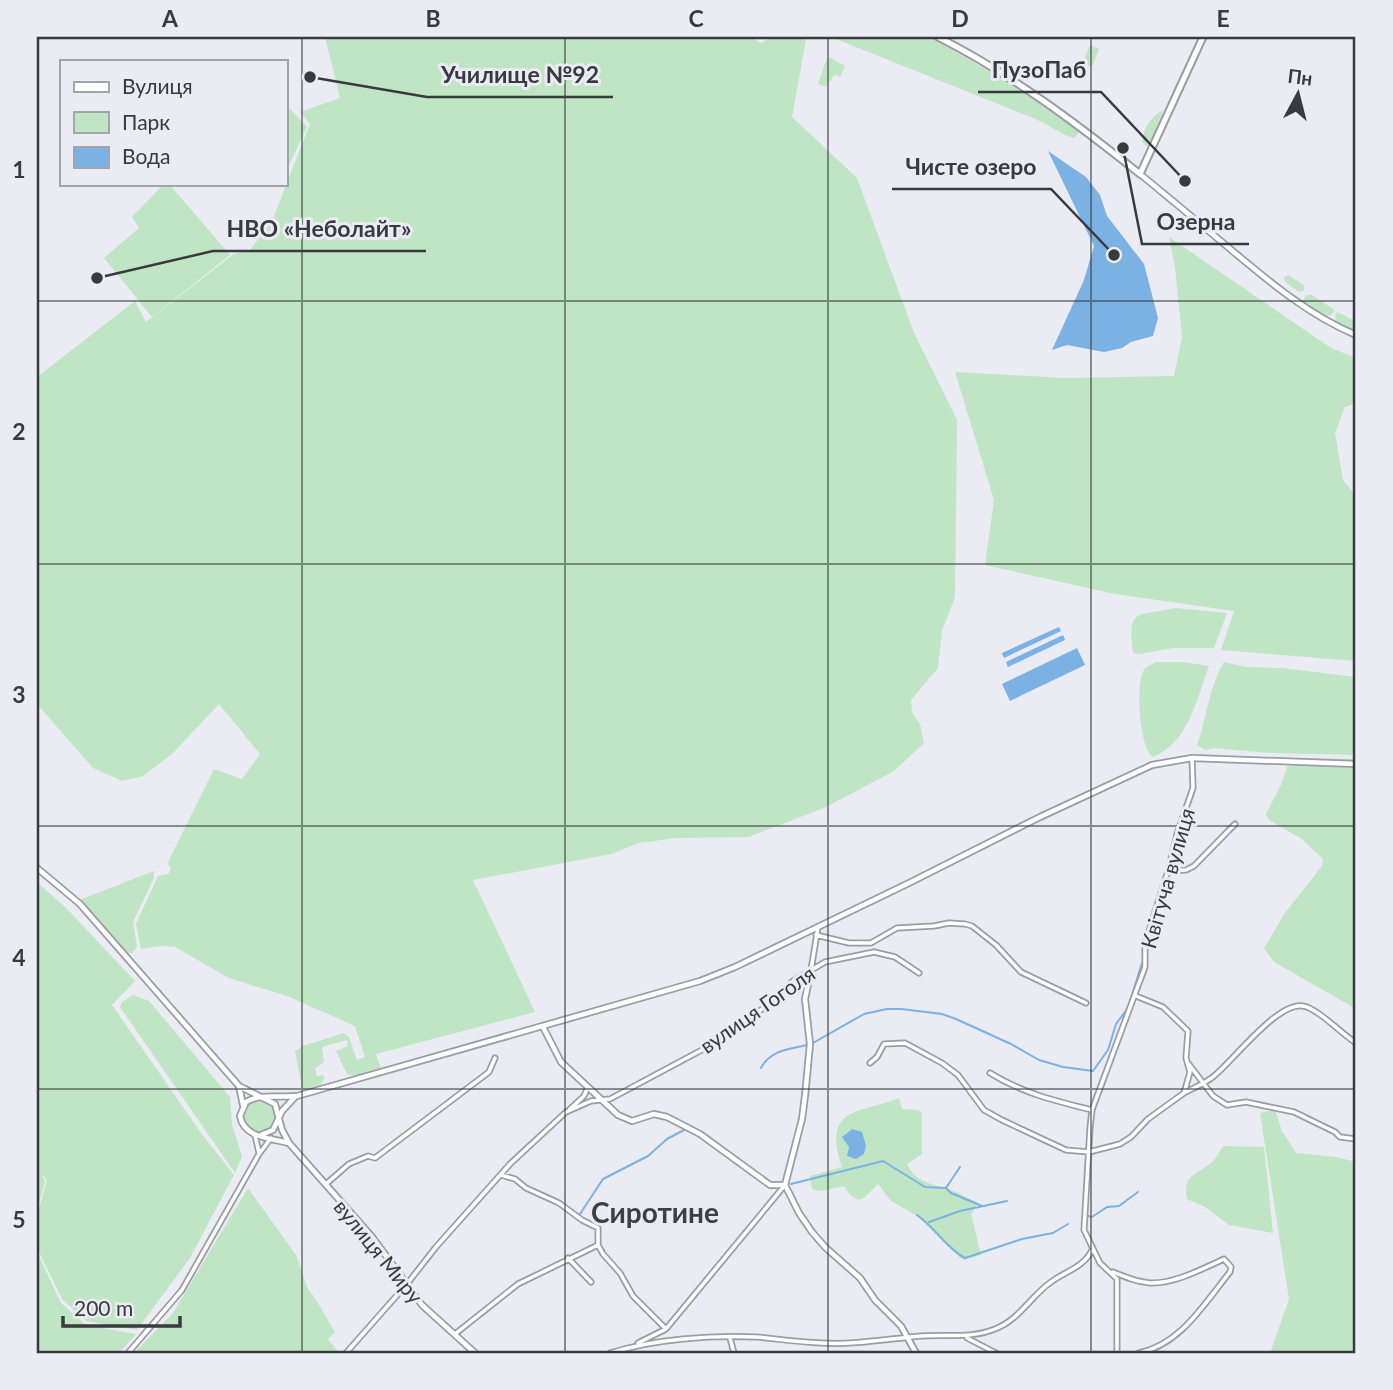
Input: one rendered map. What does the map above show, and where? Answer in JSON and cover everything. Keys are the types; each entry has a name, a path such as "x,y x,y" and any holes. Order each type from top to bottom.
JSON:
{"main road":[{"path":"938,37 1020,85 1140,174 1203,37"}],"street":[{"path":"1140,174 1298,302 1328,323 1356,335"},
{"path":"243,1106 251,1099 297,1096 701,981 1152,765 1192,758 1356,764"},
{"name":"Квітуча вулиця","path":"1117,1353 1117,1279 1100,1263 1084,1230 1092,1110 1145,967 1145,943 1193,788 1192,758"},
{"path":"1168,871 1186,870 1194,866 1235,824"},
{"path":"37,868 80,904 239,1086 272,1101 277,1107 279,1119"},
{"path":"816,935 849,943 871,943 897,928 960,923 972,926 996,945 1021,972 1086,1003"},
{"path":"633,1346 666,1329 785,1185 802,1119 805,1096 810,1044 805,999 818,927"},
{"name":"вулиця Гоголя","path":"346,1353 510,1164 566,1112 599,1098 610,1099 713,1044 772,1002 793,981 825,962 874,952 895,957 919,973"},
{"path":"1136,996 1163,1007 1188,1031 1187,1061 1190,1072 1184,1093"},
{"path":"870,1063 884,1044 905,1043 958,1075 984,1110 1066,1150 1089,1152 1120,1144 1132,1137 1148,1119 1184,1093 1205,1082 1232,1060 1248,1041 1288,1009 1304,1006 1356,1043"},
{"path":"543,1027 561,1062 618,1115 632,1121 654,1114 667,1117 694,1132 770,1185 785,1185"},
{"path":"326,1184 349,1164 368,1156 375,1158 405,1136 489,1072 495,1058"},
{"path":"1187,1061 1205,1082 1213,1097 1227,1105 1238,1102 1260,1104 1301,1114 1340,1137 1356,1139"},
{"path":"990,1073 1013,1087 1049,1100 1092,1110"},
{"path":"239,1086 243,1125 258,1135 289,1143"},
{"path":"566,1112 584,1096 588,1087"},
{"path":"128,1353 182,1290 259,1154 271,1139 287,1103 297,1096"},
{"name":"вулиця Миру","path":"279,1119 289,1143 388,1256 422,1305 475,1353"},
{"path":"258,1135 269,1133 276,1126"},
{"path":"258,1135 259,1154"},
{"path":"510,1164 515,1179"},
{"path":"501,1175 515,1179 526,1188 559,1203 598,1228 598,1245 620,1273 633,1296 666,1329"},
{"path":"785,1185 812,1232 824,1247 860,1278 875,1300 901,1326 916,1353"},
{"path":"454,1334 518,1284 598,1245"},
{"path":"610,1353 671,1340 754,1337 821,1343 965,1337 997,1329 1012,1320 1049,1283 1087,1261 1092,1249"},
{"path":"568,1258 590,1282"},
{"path":"1110,1271 1152,1283 1183,1276 1224,1259 1230,1267 1230,1272 1186,1327 1154,1350 1139,1353"},
{"path":"965,1337 996,1353"},
{"path":"730,1338 734,1353"}],"green space":[{"path":"325,37 751,37 761,43 771,37 806,39 792,117 857,178 914,333 957,420 955,597 942,631 938,668 911,700 912,712 920,724 924,743 894,771 824,808 748,837 676,838 639,843 611,854 473,880 535,1012 376,1054 382,1071 358,1077 347,1074 336,1051 348,1046 347,1040 325,1046 322,1048 324,1062 315,1068 317,1076 324,1075 322,1083 303,1093 295,1051 344,1033 349,1037 357,1060 365,1057 355,1026 287,996 229,978 175,947 141,949 136,924 158,876 169,874 171,867 167,864 214,769 242,779 260,754 219,704 172,754 143,776 122,781 93,768 37,704 37,377 135,301 146,322 234,254 250,250 272,221 310,124 300,112 340,98"},
{"path":"831,37 930,37 1038,100 1080,131 1074,138 1033,118"},
{"path":"1090,45 1099,49 1092,67 1083,63"},
{"path":"827,58 845,66 840,77 834,75 826,87 818,84"},
{"path":"290,109 307,127 287,169 287,110"},
{"path":"1163,110 1150,143 1146,146 1142,142 1146,128 1151,119"},
{"path":"162,186 171,186 230,255 152,317 104,258 139,228 132,217"},
{"path":"1169,237 1331,348 1356,358 1356,403 1345,407 1335,433 1343,480 1356,496 1356,661 1221,650 1234,611 1115,594 985,565 994,500 955,372 1064,378 1174,376 1182,337"},
{"path":"1288,275 1304,285 1304,291 1299,292 1285,282 1284,277"},
{"path":"1307,295 1312,295 1335,310 1326,316 1304,302"},
{"path":"1337,312 1356,321 1356,332 1336,323"},
{"path":"1175,608 1227,613 1214,648 1173,648 1133,653 1134,620 1143,614"},
{"path":"1156,662 1209,666 1184,730 1176,741 1153,757 1148,751 1142,729 1140,690 1144,670"},
{"path":"1224,662 1246,667 1282,668 1356,677 1356,755 1269,753 1214,748 1206,750 1197,745 1215,681"},
{"path":"1301,758 1356,759 1356,1009 1274,962 1264,948 1285,913 1322,866 1323,859 1302,839 1269,820 1266,814 1287,767"},
{"path":"154,871 154,878 133,922 137,947 132,953 127,953 79,900"},
{"path":"37,882 67,909 135,981 112,1005 201,1133 234,1175 190,1258 137,1330 86,1321 62,1299 37,1248 37,1216 47,1180 41,1173 45,1181 37,1211"},
{"path":"133,995 149,1001 230,1097 232,1124 242,1157 235,1173 120,1007 122,1002"},
{"path":"899,1098 902,1109 918,1110 922,1113 922,1154 907,1164 910,1170 920,1179 978,1203 971,1214 981,1255 964,1260 960,1258 917,1216 891,1201 878,1184 864,1198 858,1200 850,1195 845,1187 821,1191 812,1189 810,1176 842,1167 837,1147 837,1133 841,1123 858,1111"},
{"path":"260,1099 272,1104 277,1116 272,1128 260,1133 248,1128 243,1116 248,1104"},
{"path":"1275,1110 1282,1131 1296,1153 1356,1162 1356,1353 1270,1353 1289,1299 1260,1113"},
{"path":"1224,1146 1264,1147 1273,1233 1229,1225 1205,1207 1187,1199 1189,1179 1214,1160"},
{"path":"248,1188 296,1255 308,1289 335,1332 328,1339 339,1353 134,1353 173,1313"},
{"path":"37,1252 61,1303 86,1325 136,1334 119,1353 37,1353"}],"water":[{"path":"1048,151 1086,177 1100,195 1107,216 1144,264 1158,318 1153,336 1104,352 1067,345 1052,350 1084,280 1094,246"},
{"path":"1059,627 1061,631 1004,658 1002,653"},
{"path":"1063,635 1065,640 1008,667 1006,662"},
{"path":"1077,648 1085,665 1010,701 1002,684"},
{"path":"852,1129 862,1132 866,1146 864,1154 856,1159 847,1156 849,1147 842,1137"}],"waterway":[{"path":"813,1043 864,1014 901,1009 942,1014 1011,1044 1039,1060 1093,1071 1108,1050 1116,1024 1128,1008 1142,963"},
{"path":"761,1068 775,1054 807,1045"},
{"path":"580,1214 603,1179 648,1156 667,1139 684,1130"},
{"path":"791,1184 883,1161 925,1187 946,1188 960,1167"},
{"path":"947,1189 982,1206"},
{"path":"1088,1216 1092,1217 1107,1207 1119,1206 1138,1192"},
{"path":"929,1222 960,1211 1007,1201"},
{"path":"917,1215 965,1258 1022,1239 1053,1233 1068,1224"}],"place":[{"name":"Училище №92","path":"310,77"},
{"name":"Озерна","path":"1123,148"},
{"name":"ПузоПаб","path":"1185,181"},
{"name":"Чисте озеро","path":"1114,255"},
{"name":"НВО «Неболайт»","path":"97,278"}],"district":[{"name":"Сиротине","path":"655,1212"}]}
